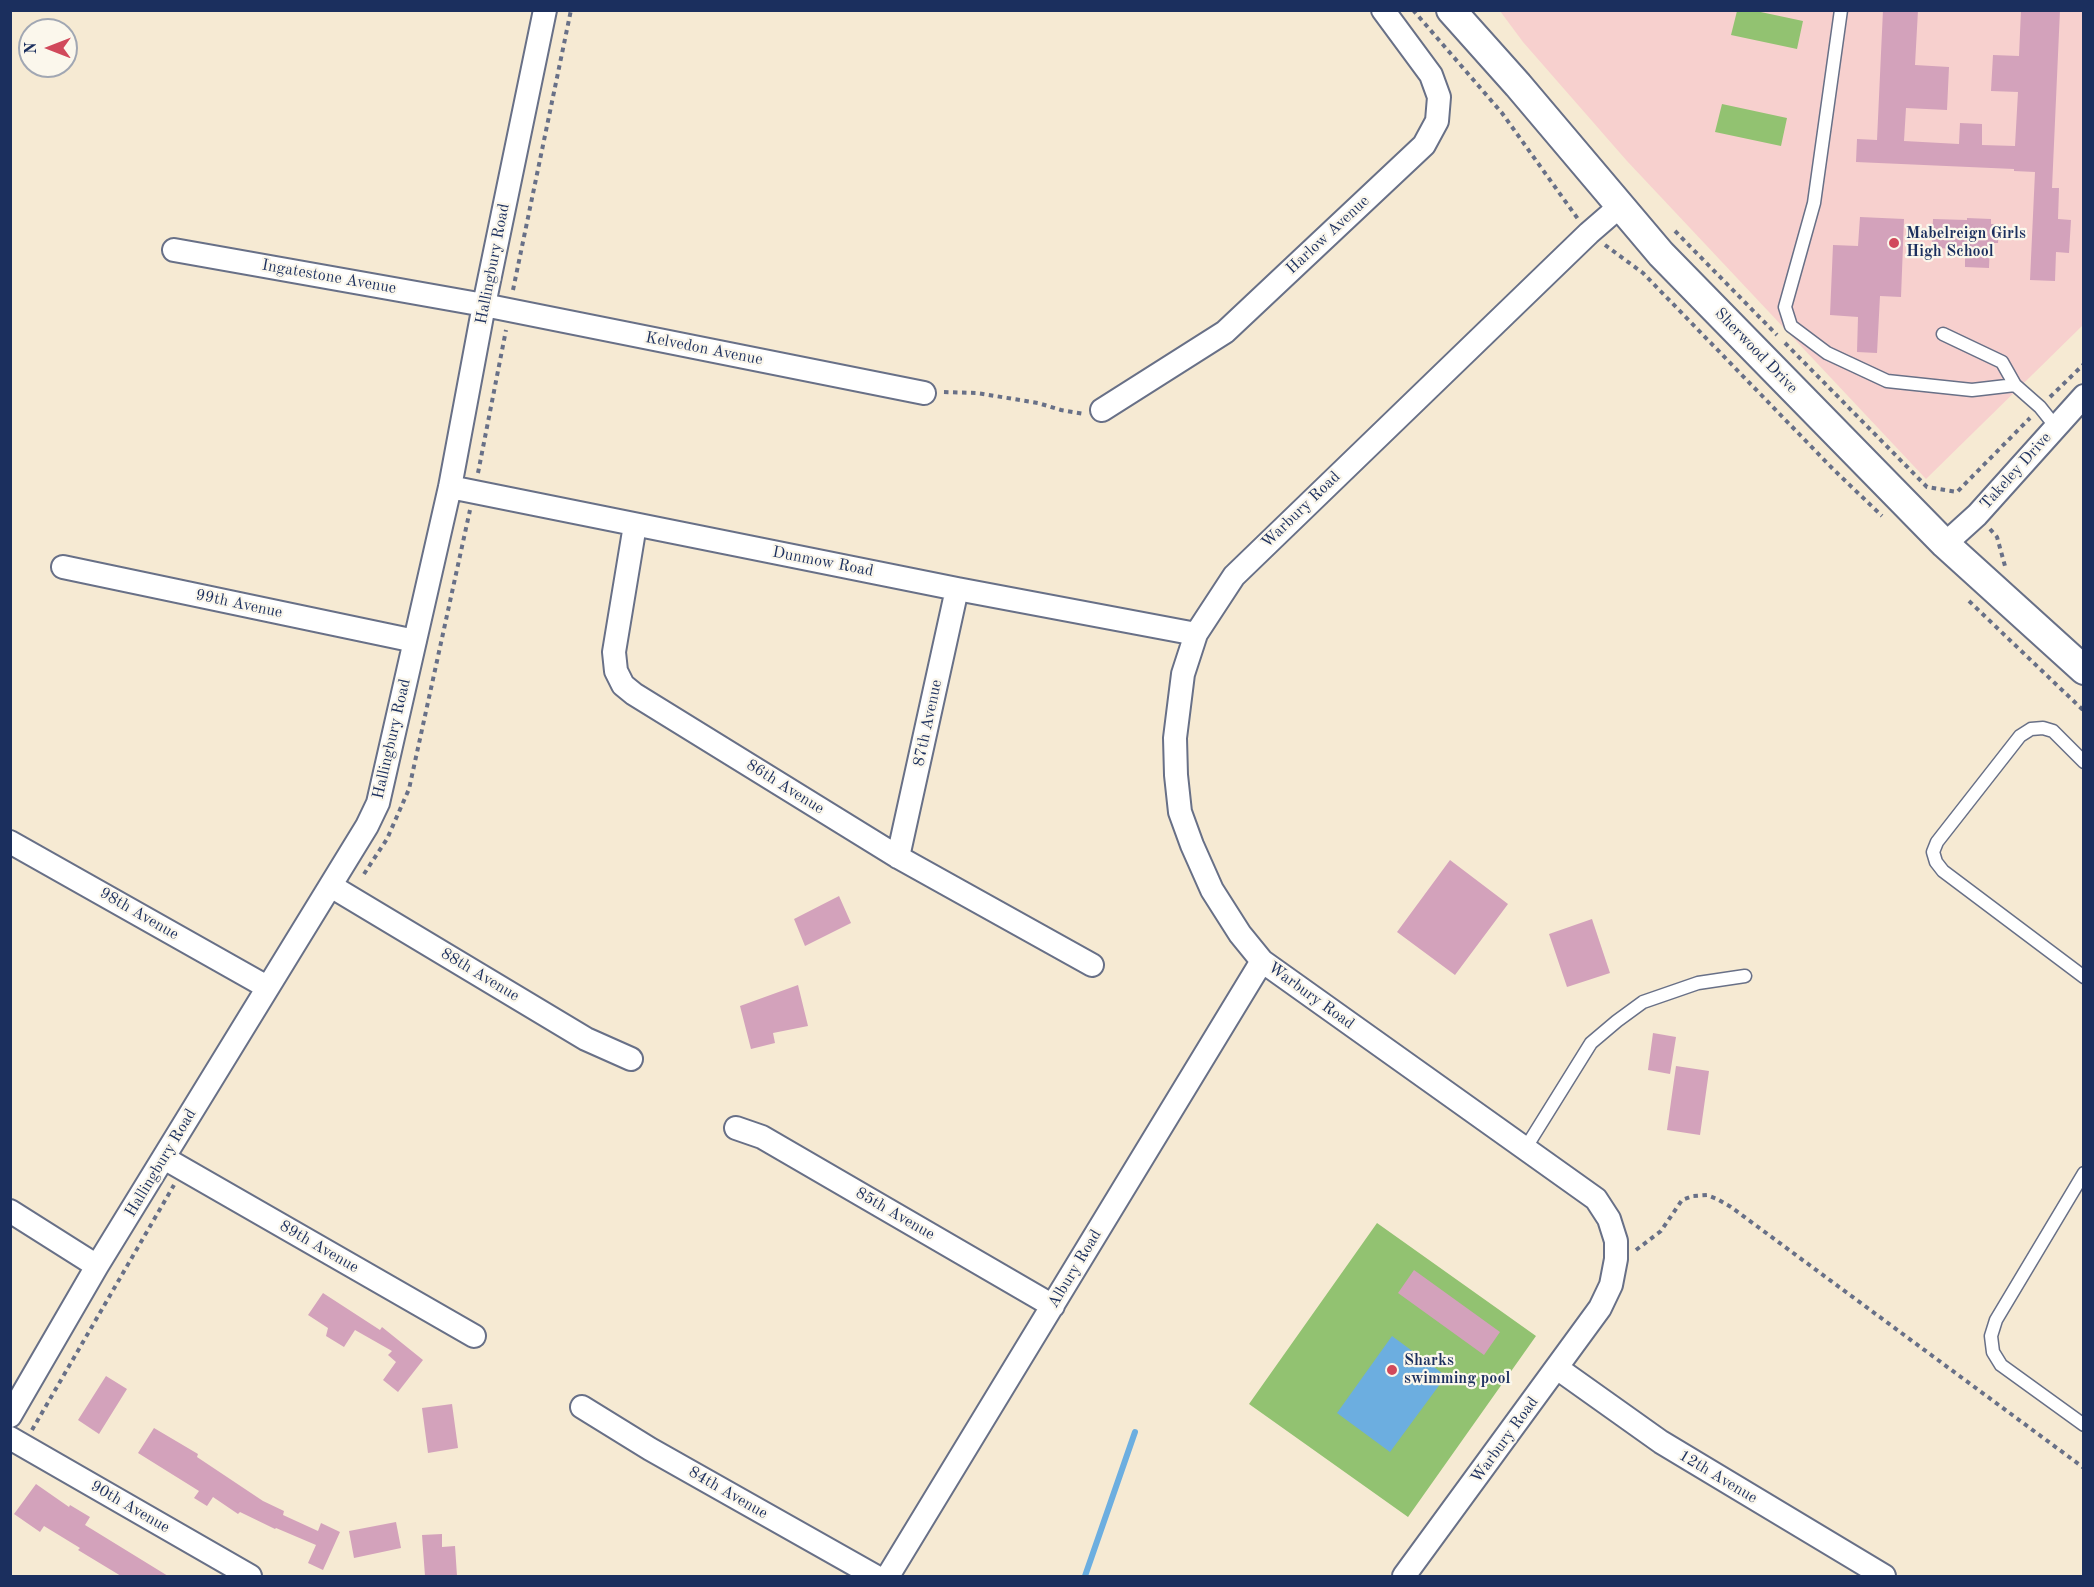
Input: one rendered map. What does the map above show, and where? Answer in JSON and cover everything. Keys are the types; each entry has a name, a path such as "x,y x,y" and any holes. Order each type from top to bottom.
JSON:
{"street":[{"name":"Hallingbury Road","path":"10,1416 97,1266 174,1163 267,987 340,892 378,803 450,487 484,305 544,10"},
{"name":"Sherwood Drive","path":"1451,10 1518,85 1619,207 1670,262 1946,544 2084,670"},
{"name":"Harlow Avenue","path":"1102,410 1225,332 1424,145 1437,121 1439,97 1431,75 1383,11"},
{"name":"Warbury Road","path":"1404,1576 1600,1308 1611,1285 1616,1259 1616,1241 1609,1219 1596,1199 1262,961 1240,934 1212,890 1180,812 1175,738 1183,674 1196,634 1234,576 1589,233 1619,207"},
{"name":"Ingatestone Avenue","path":"174,250 484,305"},
{"name":"Kelvedon Avenue","path":"484,305 924,393"},
{"name":"Takeley Drive","path":"1946,544 1977,515 2084,396"},
{"name":"Dunmow Road","path":"450,487 957,589 1196,634"},
{"name":"86th Avenue","path":"635,525 614,652 616,671 623,685 633,694 898,857 1092,965"},
{"name":"99th Avenue","path":"63,567 415,641"},
{"name":"87th Avenue","path":"898,857 957,589"},
{"name":"98th Avenue","path":"10,842 267,987"},
{"name":"88th Avenue","path":"340,892 586,1039 631,1059"},
{"name":"Albury Road","path":"888,1576 1262,961"},
{"name":"85th Avenue","path":"736,1128 762,1137 1053,1306"},
{"name":"89th Avenue","path":"174,1163 474,1336"},
{"path":"10,1211 97,1266"},
{"name":"12th Avenue","path":"1557,1368 1661,1442 1884,1576"},
{"name":"84th Avenue","path":"582,1407 650,1449 875,1576"},
{"name":"90th Avenue","path":"17,1442 250,1576"}],"lane":[{"path":"1841,10 1814,203 1785,307 1791,326 1827,353 1887,381 1972,390 2015,385"},
{"path":"1943,334 2002,363 2015,385 2040,407 2056,427"},
{"path":"2084,762 2053,731 2043,728 2031,729 2020,736 1937,842 1933,852 1936,862 1943,871 2084,977"},
{"path":"1525,1149 1591,1043 1617,1021 1643,1002 1698,983 1745,975"},
{"path":"2084,1173 1996,1320 1992,1336 1993,1352 2001,1365 2084,1425"}],"path":[{"path":"340,892 387,839 409,789 489,424 509,310 571,10"},
{"path":"1413,10 1502,113 1589,233"},
{"path":"924,393 948,391 977,393 1038,403 1077,414 1089,414 1102,410"},
{"path":"1957,492 1997,537 2005,569"},
{"path":"17,1442 174,1163"},
{"path":"1616,1259 1642,1248 1660,1231 1682,1200 1707,1195 1717,1199 1731,1207 2084,1468"}],"shaded area":[{"name":"Mabelreign Girls High School","path":"1500,11 2083,11 2083,325 1926,479 1627,161 1523,42"}],"green space":[{"path":"1737,11 1756,11 1803,21 1797,49 1731,35"},
{"path":"1722,104 1787,118 1781,146 1715,132"},
{"name":"Sharks swimming pool","path":"1377,1223 1536,1336 1408,1517 1249,1404"}],"water":[{"path":"1392,1336 1446,1376 1390,1452 1337,1413"}],"building":[{"path":"1883,10 1918,10 1915,65 1949,67 1947,110 1906,108 1904,141 1959,144 1960,123 1982,124 1982,145 2015,146 2018,92 1991,91 1993,55 2019,56 2021,10 2060,10 2052,188 2059,188 2058,219 2071,220 2069,253 2056,252 2055,281 2030,280 2035,172 2014,171 2014,169 1856,162 1857,139 1877,140"},
{"path":"1860,217 1904,219 1901,297 1880,296 1877,353 1857,352 1858,317 1830,315 1833,245 1858,246"},
{"path":"1967,218 1991,219 1991,224 1999,224 1998,243 1990,243 1989,268 1965,267 1965,249 1932,248 1933,219 1967,220"},
{"path":"1450,860 1508,904 1455,975 1397,932"},
{"path":"839,896 851,923 805,946 794,919"},
{"path":"1592,919 1610,973 1567,987 1549,934"},
{"path":"798,985 808,1026 773,1033 775,1043 751,1049 740,1006"},
{"path":"1653,1033 1676,1037 1670,1074 1648,1070"},
{"path":"1676,1066 1709,1071 1700,1135 1667,1130"},
{"path":"1414,1270 1500,1332 1484,1355 1398,1293"},
{"path":"323,1293 380,1330 382,1327 423,1360 398,1392 383,1380 396,1362 388,1355 392,1351 355,1330 344,1347 326,1336 328,1328 308,1315"},
{"path":"106,1376 127,1389 99,1434 78,1420"},
{"path":"452,1404 458,1448 428,1453 422,1408"},
{"path":"154,1428 198,1454 197,1457 263,1501 284,1511 283,1515 318,1531 321,1523 340,1532 323,1570 308,1563 316,1545 240,1512 238,1514 213,1497 207,1506 194,1498 199,1491 138,1453"},
{"path":"36,1484 69,1507 70,1505 90,1517 85,1525 168,1576 121,1576 44,1526 40,1532 14,1514"},
{"path":"396,1522 401,1548 354,1558 349,1531"},
{"path":"442,1534 442,1547 455,1546 457,1576 425,1576 422,1535"}],"waterway":[{"path":"1085,1576 1135,1432"}],"place":[{"name":"Mabelreign Girls High School","path":"1894,243"},
{"name":"Sharks swimming pool","path":"1392,1370"}]}
